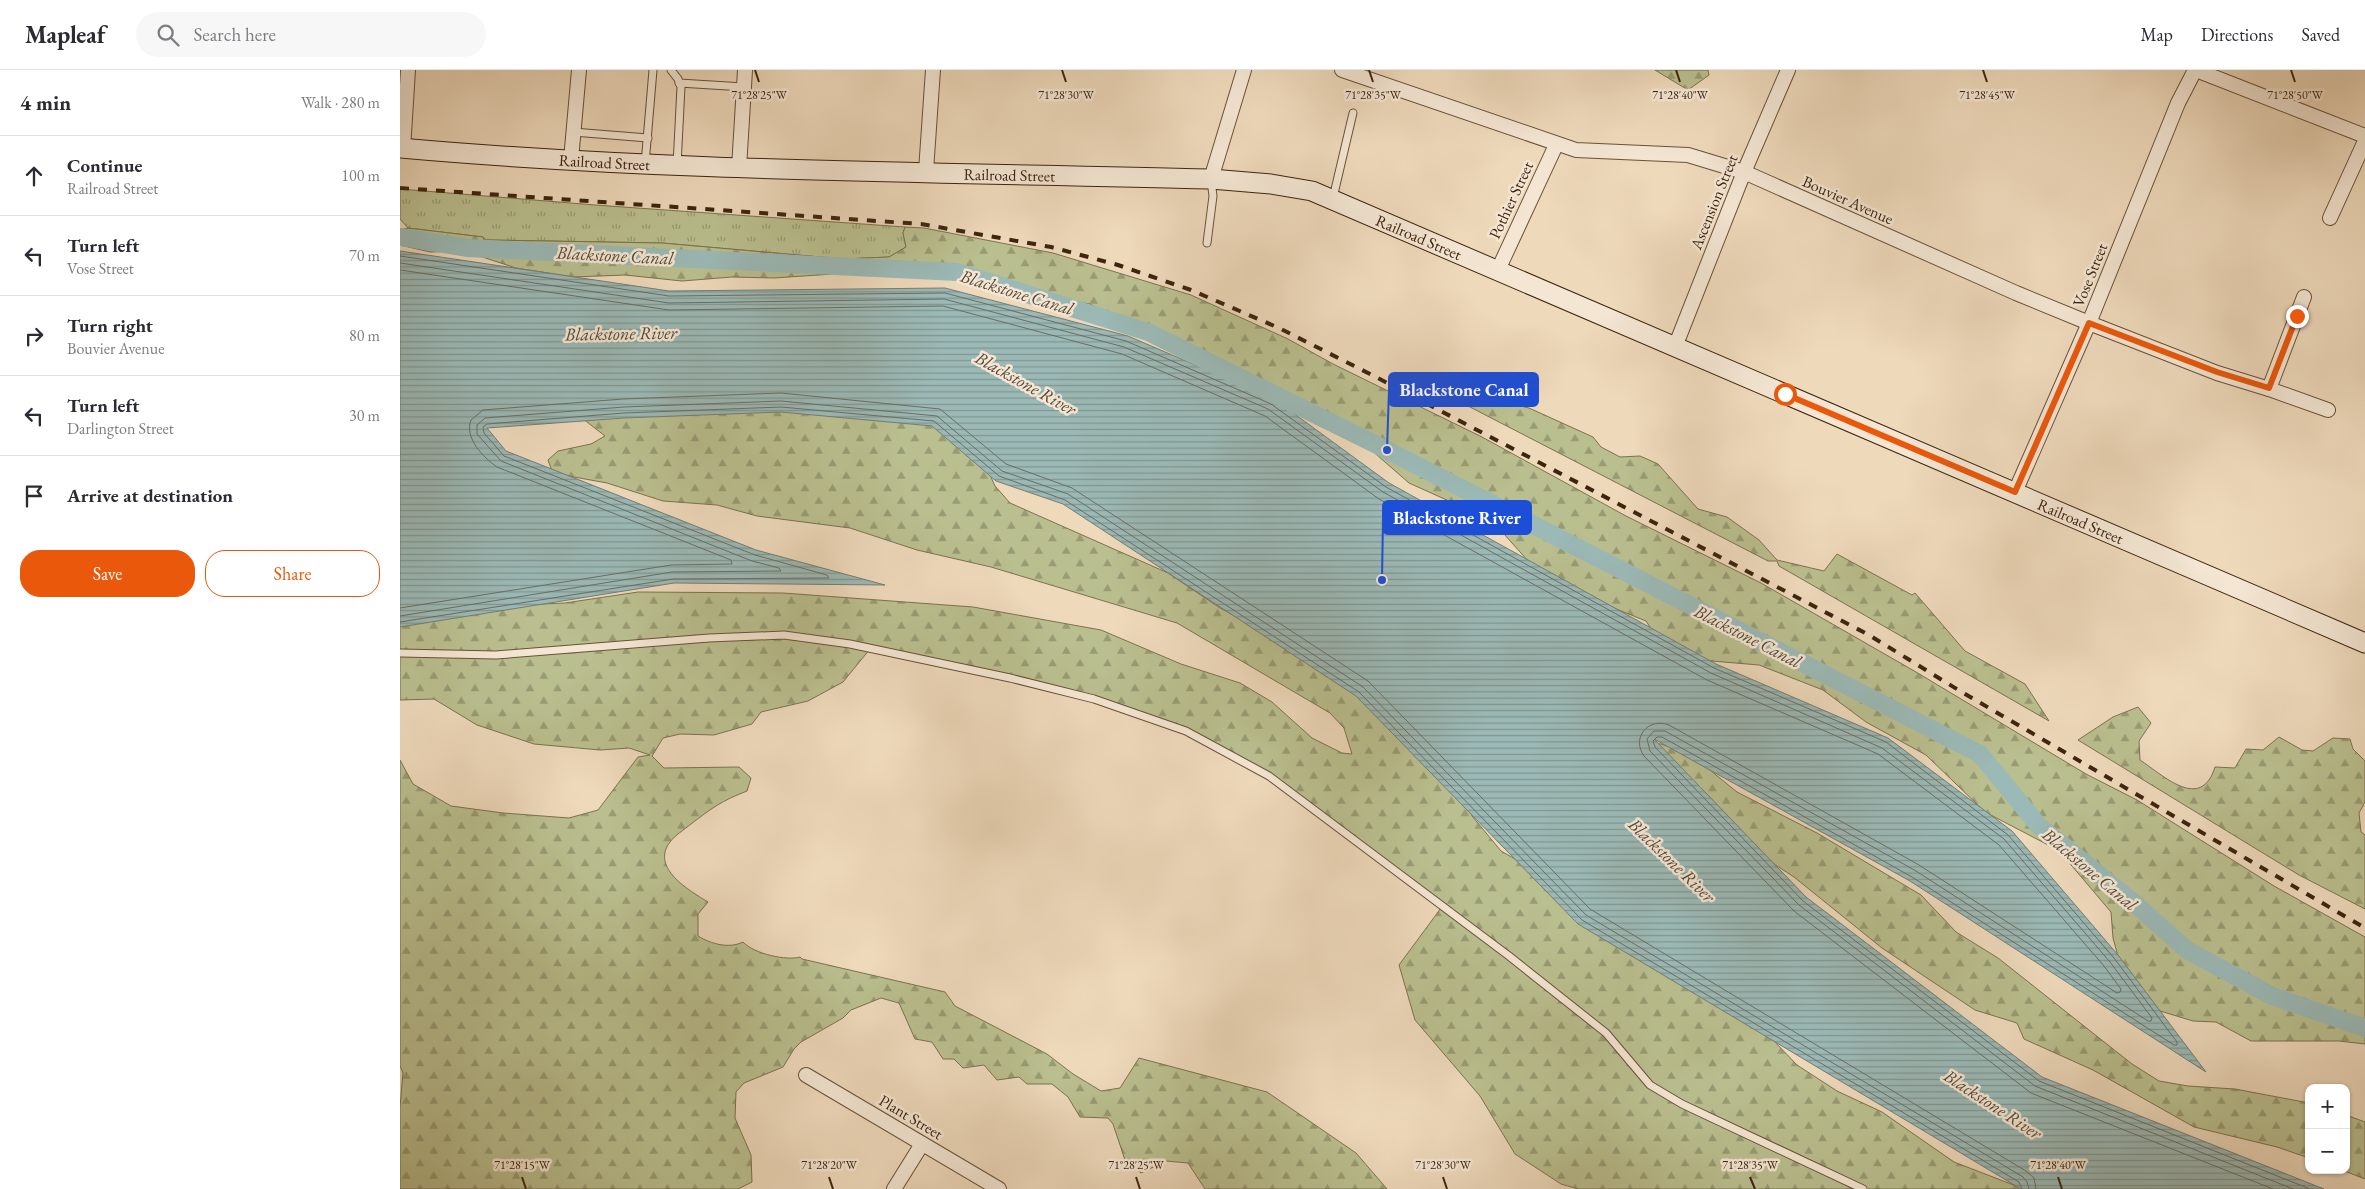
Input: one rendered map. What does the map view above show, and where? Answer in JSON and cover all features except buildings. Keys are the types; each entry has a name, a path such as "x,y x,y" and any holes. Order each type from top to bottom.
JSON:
{"street":[{"path":"402,148 408,70"},
{"path":"571,160 579,70"},
{"path":"739,168 745,70"},
{"path":"926,172 933,70"},
{"path":"1211,179 1244,70"},
{"name":"Bouvier Avenue","path":"1342,70 1527,133 1556,145 1596,152 1688,154 1744,172 2016,293 2089,323 2217,372 2269,388 2328,410"},
{"name":"Ascension Street","path":"1675,347 1744,172 1788,70"},
{"path":"2196,70 2365,136"},
{"name":"Vose Street","path":"2015,492 2089,323 2178,103 2196,70"},
{"path":"2330,218 2365,141"},
{"name":"Pothier Street","path":"1498,270 1556,145"},
{"name":"Railroad Street","path":"402,148 571,160 739,168 1211,179 1271,184 1312,191 2365,643"},
{"path":"2269,388 2304,298"},
{"name":"Plant Street","path":"806,1075 999,1189"},
{"path":"894,1189 922,1144"}],"lane":[{"path":"645,164 654,70"},
{"path":"671,70 680,82 677,165"},
{"path":"680,82 744,87"},
{"path":"1332,200 1353,113"},
{"path":"574,132 648,138"},
{"path":"1207,243 1213,196 1211,179"},
{"path":"400,653 496,655 709,638 784,635 850,644 1010,678 1094,699 1186,731 1270,776 1509,956 1606,1033 1650,1085 1682,1104 1863,1189"}],"green space":[{"path":"1655,70 1708,70 1709,75 1688,90"},
{"path":"400,189 905,227 903,233 906,247 889,257 843,259 662,243 483,240 483,237 408,228 400,219"},
{"path":"905,227 924,228 1053,253 1191,295 1288,339 1333,364 1482,437 1626,516 1761,583 1916,672 2086,774 2137,800 2274,886 2365,937 2365,1044 2339,1041 2251,1041 2216,1022 2193,1021 2147,1007 2128,993 2113,938 2111,912 2072,866 2054,848 1985,812 1926,755 1866,722 1823,690 1759,665 1676,658 1663,647 1646,621 1584,596 1537,571 1504,534 1460,506 1409,483 1345,427 1282,389 1208,354 1140,333 1090,304 1057,299 990,276 893,270 774,278 732,277 682,281 625,275 573,277 516,268 464,251 430,252 400,245 400,230 408,228 483,237 484,240 662,243 843,259 889,257 906,247 903,233"},
{"path":"1448,374 1460,392 1529,408 1593,437 1601,447 1620,457 1640,456 1658,464 1698,509 1727,517 1759,540 1777,560 1824,571 1837,554 1912,595 1915,593 1965,651 2025,684 2049,721 1779,566 1777,561 1768,561 1410,376"},
{"path":"707,396 966,422 995,486 1010,503 1168,573 1220,608 1317,659 1453,764 1472,816 1501,851 1550,879 1774,1041 1797,1065 1837,1091 1882,1112 1954,1162 2024,1189 1578,1189 1561,1184 1515,1154 1480,1096 1415,1020 1399,965 1441,908 1273,778 1191,733 1096,700 870,649 843,682 808,701 761,712 752,724 714,735 680,734 663,738 652,756 664,768 739,767 751,778 747,791 723,802 674,837 665,852 668,870 683,885 708,902 698,914 698,936 720,945 732,945 743,942 755,950 771,956 800,957 945,992 955,1006 1047,1054 1073,1074 1101,1091 1120,1088 1139,1058 1267,1092 1356,1153 1387,1189 1205,1189 1188,1163 1166,1161 1141,1173 1125,1160 1113,1124 1108,1118 1080,1117 1068,1097 1052,1084 1027,1084 1019,1077 997,1080 984,1065 963,1068 954,1059 943,1059 932,1042 915,1039 899,1003 881,998 851,1010 843,1018 801,1042 794,1049 783,1067 744,1083 736,1092 735,1118 751,1155 752,1182 738,1189 400,1189 400,1107 403,1073 400,1066 400,760 413,784 451,806 503,813 569,818 598,810 638,757 650,755 629,748 600,750 534,744 477,725 434,699 400,700 400,615 434,609 565,603 638,592 783,593 973,607 1101,630 1181,664 1240,683 1272,702 1312,738 1342,753 1352,754 1344,728 1330,713 1177,623 991,567 917,550 850,528 757,516 717,505 663,501 607,483 563,475 552,471 548,460 558,451 591,444 605,436 582,418 623,414 639,417"},
{"path":"2138,707 2151,723 2139,741 2140,760 2171,781 2191,789 2201,787 2209,780 2215,767 2235,768 2246,749 2263,750 2279,737 2302,750 2313,751 2333,738 2350,739 2353,749 2365,761 2365,802 2359,813 2361,832 2365,835 2365,909 2299,875 2078,740 2113,717"},
{"path":"1651,743 1661,744 1689,753 1737,792 1817,833 1921,895 1956,932 1998,958 2132,1064 2159,1081 2188,1086 2235,1089 2305,1102 2305,1157 2277,1147 2194,1127 2093,1070 2024,1039 2017,1023 1975,1010 1882,948 1794,877 1734,838"},
{"path":"2350,1116 2365,1122 2365,1179 2350,1173"}],"water":[{"path":"400,251 669,291 945,288 1128,336 1274,399 1389,483 1716,664 1888,738 2012,831 2118,955 2206,1072 1910,881 1654,739 1806,897 2042,1077 2324,1189 2021,1189 1578,924 1356,696 1063,504 996,481 932,426 781,412 624,418 487,428 506,451 756,550 885,585 674,583 400,627"}],"waterway":[{"name":"Blackstone Canal","path":"400,237 468,248 957,272 1148,332 1387,450 1980,754 2039,826 2133,902 2187,950 2272,996 2365,1028"}],"railway":[{"path":"400,188 921,224 1051,247 1118,265 1191,290 1279,328 1370,374 1869,635 1960,691 2365,928"}],"place":[{"name":"Blackstone Canal","path":"1387,450"},
{"name":"Blackstone River","path":"1382,580"}],"route":[{"path":"1785,394 2015,492 2062,380 2089,323 2217,372 2269,388 2297,316"}]}
